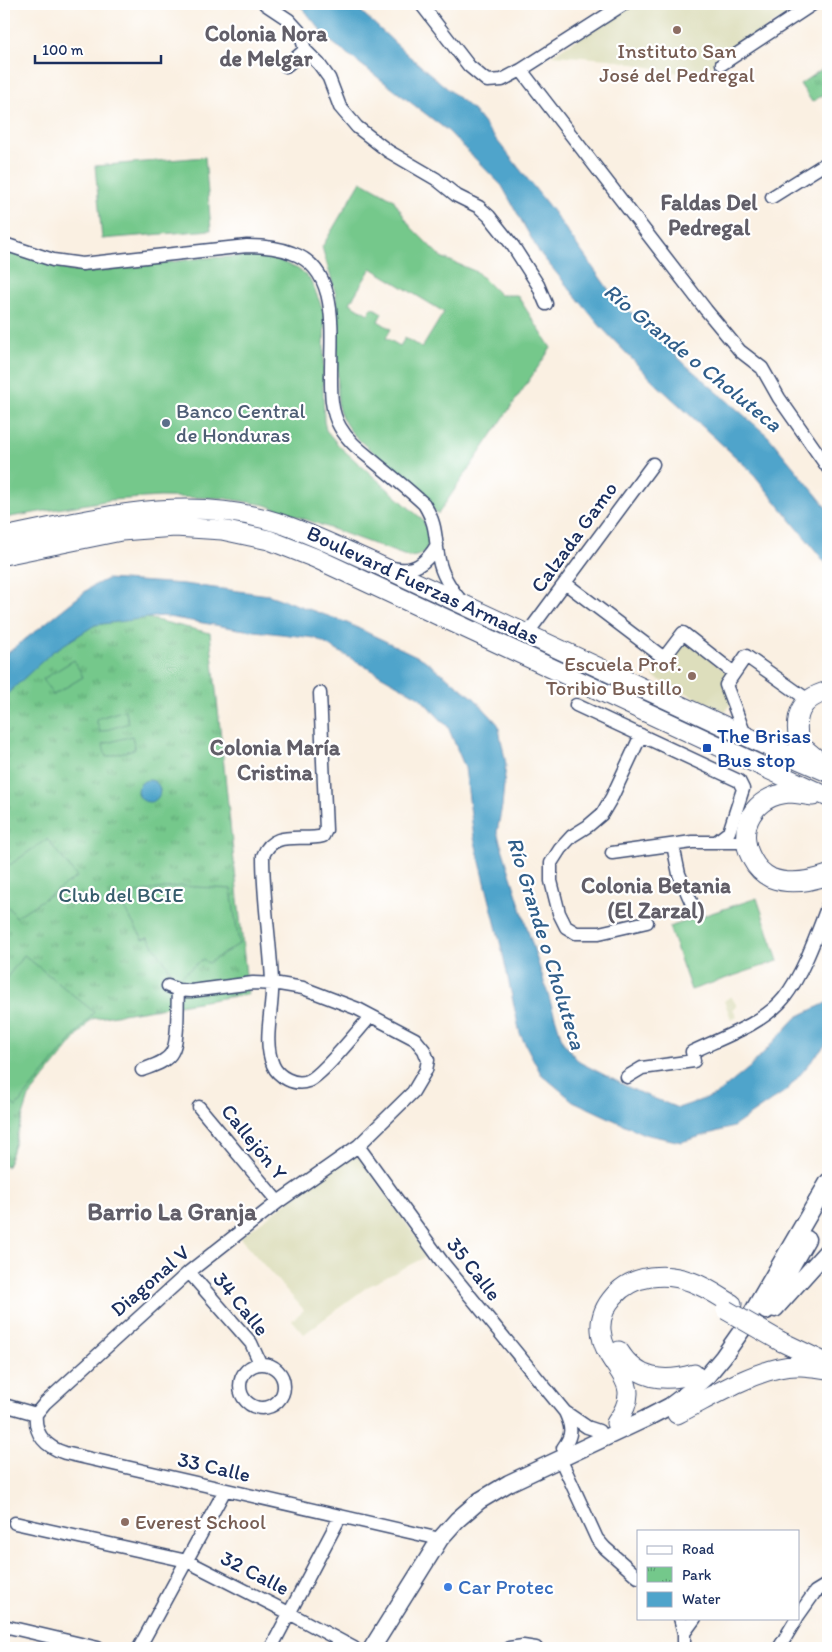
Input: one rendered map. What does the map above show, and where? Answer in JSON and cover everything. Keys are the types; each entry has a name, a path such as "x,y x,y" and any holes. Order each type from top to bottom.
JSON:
{"highway":[{"name":"Boulevard Fuerzas Armadas","path":"4,538 124,513 154,509 199,509 228,512 275,522 321,540 465,604 828,772"},
{"name":"Boulevard Fuerzas Armadas","path":"4,556 120,531 175,527 222,530 269,540 315,558 828,797"},
{"path":"828,691 808,700 796,720 799,744 818,761 828,766"},
{"path":"828,797 790,793 772,797 760,804 750,816 745,832 747,850 756,866 771,878 788,881 806,881 828,876"},
{"path":"608,1427 625,1412 628,1400 628,1387 625,1378 611,1360 604,1344 601,1330 603,1312 620,1290 634,1281 649,1277 678,1278 709,1290 729,1307"},
{"path":"694,1374 677,1379 659,1378 644,1375 625,1361 614,1343 611,1322 616,1305 626,1296 662,1284 683,1287 729,1307 828,1364"},
{"path":"782,1337 828,1356"},
{"path":"677,1414 752,1378 780,1368 808,1366 828,1369"},
{"path":"628,1387 635,1386 644,1375"}],"main road":[{"path":"384,1648 450,1543 485,1508 510,1493 677,1414 716,1382 735,1360 747,1332 828,1182"},
{"path":"545,1466 554,1454 563,1448 652,1405 672,1392 747,1332 828,1203"},
{"path":"372,1648 440,1539 457,1520 479,1501 509,1483 670,1406 708,1375 747,1332 828,1250"}],"street":[{"path":"265,4 289,20 300,32 305,50 319,64 329,78 340,107 357,127 388,152 436,179 457,196 480,207 489,216 523,261 538,285 546,304"},
{"path":"421,4 469,66 487,81 502,80 521,70 624,4"},
{"path":"722,64 813,4"},
{"path":"286,66 305,50"},
{"path":"521,70 706,310 740,351 762,368 779,398 828,468"},
{"path":"772,197 828,162"},
{"path":"4,244 53,260 82,264 247,246 268,247 294,253 310,264 319,272 331,312 332,404 339,426 350,442 424,504 432,517 436,532 439,562 445,577 454,592 465,604"},
{"name":"Calzada Gamo","path":"528,634 653,464"},
{"path":"374,563 396,569 414,568 423,564 437,545"},
{"path":"565,583 664,658 683,633 734,673"},
{"path":"745,735 726,685 746,656 808,700"},
{"path":"320,693 326,830 323,836 316,838 289,838 272,842 266,847 263,856 273,984 269,1052 274,1067 287,1079 297,1084 309,1081 327,1065 371,1016"},
{"path":"576,705 739,781 743,789 728,832 716,842"},
{"path":"638,709 636,733 612,797 602,814 572,836 560,849 552,863 552,881 559,912 566,927 576,933 600,933 647,922"},
{"path":"612,853 692,842 746,842"},
{"path":"673,844 680,874 696,912"},
{"path":"627,1077 642,1068 694,1061 692,1052 725,1038 766,1014 784,998 808,956 828,905"},
{"name":"Diagonal V","path":"36,1414 45,1403 189,1272 278,1202 358,1146 413,1092 426,1070 428,1060 424,1050 415,1039 371,1016 303,988 254,983 191,991 173,988 176,1041 172,1053 165,1060 142,1070"},
{"name":"Callejón Y","path":"200,1106 278,1202"},
{"name":"35 Calle","path":"358,1146 443,1263 565,1412 587,1427 608,1427"},
{"name":"34 Calle","path":"189,1272 251,1343 260,1364"},
{"path":"4,1405 36,1414"},
{"name":"35 Calle","path":"563,1448 568,1441 571,1428 565,1412"},
{"name":"33 Calle","path":"36,1414 36,1429 39,1435 48,1446 57,1451 440,1539"},
{"path":"564,1468 597,1538 605,1548 637,1576"},
{"path":"139,1648 225,1490"},
{"path":"271,1648 340,1517"},
{"name":"32 Calle","path":"14,1523 188,1561 354,1648"},
{"path":"800,1614 815,1592 828,1584"},
{"path":"681,1620 684,1633 684,1648"},
{"path":"684,1633 694,1620"},
{"path":"779,1648 796,1620"},
{"path":"4,1626 98,1648"},
{"path":"509,1648 522,1646 536,1648"}],"shaded area":[{"name":"Instituto San José del Pedregal","path":"632,4 798,4 799,6 709,67 703,78 609,59 552,55"},
{"name":"Escuela Prof. Toribio Bustillo","path":"682,638 730,675 731,702 726,712 653,677"},
{"path":"731,996 737,1006 733,1009 737,1016 731,1019 724,1001"},
{"path":"359,1157 429,1255 367,1287 304,1334 292,1320 304,1310 240,1238 347,1158"}],"green space":[{"path":"828,65 828,92 812,102 800,84"},
{"path":"205,157 211,230 102,239 95,166"},
{"path":"361,181 393,199 410,226 441,257 477,272 500,295 517,295 551,348 438,514 394,470 352,433 342,417 338,407 336,295 322,247","holes":["371,268 444,312 422,348 405,338 400,346 386,338 391,329 378,321 382,313 372,307 368,314 350,303"]},
{"path":"4,249 71,271 93,272 201,258 252,256 278,260 298,269 310,279 325,314 323,386 326,430 340,447 423,520 428,538 426,549 417,556 409,557 266,505 222,498 160,497 111,500 4,518"},
{"name":"Club del BCIE","path":"126,613 210,633 248,994 91,1019 29,1097 7,1167 4,1166 4,686 49,643"},
{"path":"74,660 83,677 53,695 43,679"},
{"path":"125,710 129,723 100,732 96,719"},
{"path":"132,736 135,749 106,757 103,744"},
{"path":"47,839 77,877 16,917 4,901 4,869"},
{"path":"181,886 231,889 239,944 208,963 203,959 180,977 173,974 148,937 143,939 118,899 144,891"},
{"path":"757,898 778,961 691,990 669,927"},
{"path":"24,955 94,1012 16,1107 4,1097 4,981"}],"water":[{"path":"299,4 353,4 409,56 473,110 552,210 611,293 687,366 768,436 828,509 828,566 751,471 655,383 601,327 539,252 502,186 448,131 329,40"},
{"path":"107,579 184,584 269,595 345,622 423,659 474,698 498,724 506,764 502,806 497,832 563,1042 579,1062 638,1092 678,1108 716,1095 749,1068 797,1017 828,1002 828,1042 787,1090 733,1127 681,1142 644,1134 573,1101 541,1074 520,1034 502,950 474,838 465,768 448,727 419,697 315,638 238,629 162,616 95,625 52,652 4,697 4,656 91,587"},
{"path":"149,780 157,783 160,791 157,799 149,802 141,799 138,791 141,783"}],"place":[{"name":"Instituto San José del Pedregal","path":"677,30"},
{"name":"Banco Central de Honduras","path":"166,423"},
{"name":"Escuela Prof. Toribio Bustillo","path":"692,676"},
{"name":"The Brisas Bus stop","path":"707,748"},
{"name":"Everest School","path":"125,1522"},
{"name":"Car Protec","path":"448,1587"}],"district":[{"name":"Colonia Nora de Melgar","path":"266,46"},
{"name":"Faldas Del Pedregal","path":"709,214"},
{"name":"Colonia María Cristina","path":"275,760"},
{"name":"Colonia Betania (El Zarzal)","path":"656,898"},
{"name":"Barrio La Granja","path":"172,1212"}],"water label":[{"name":"Río Grande o Choluteca","path":"693,357"},
{"name":"Río Grande o Choluteca","path":"547,943"}]}
